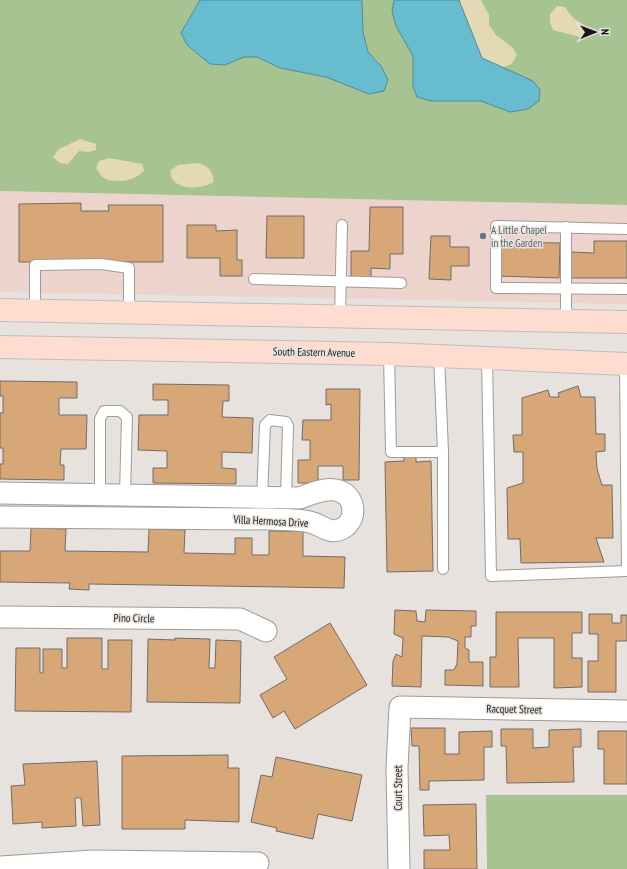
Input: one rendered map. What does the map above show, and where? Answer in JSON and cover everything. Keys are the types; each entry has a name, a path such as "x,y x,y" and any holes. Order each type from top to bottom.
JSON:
{"main road":[{"path":"0,310 627,322"},
{"name":"South Eastern Avenue","path":"0,347 439,355 626,364"}],"street":[{"name":"Villa Hermosa Drive","path":"0,493 112,503 274,505"},
{"name":"Villa Hermosa Drive","path":"0,517 112,503"},
{"name":"Pino Circle","path":"0,617 240,619 266,631"},
{"name":"Racquet Street","path":"400,707 627,711"},
{"name":"Court Street","path":"398,869 397,768 400,707"},
{"path":"0,867 93,861 258,863"}],"lane":[{"path":"340,316 342,225"},
{"path":"627,229 496,226 496,288 627,289"},
{"path":"566,227 566,321"},
{"path":"35,310 35,265 101,264 129,268 129,312"},
{"path":"254,279 401,283"},
{"path":"389,354 391,452 443,452"},
{"path":"439,355 443,452 443,569"},
{"path":"487,358 491,576 627,571 626,364"},
{"path":"104,411 120,411 127,417 112,503 100,419 104,411"},
{"path":"270,420 282,420 286,422 288,426 274,505 265,425 270,420"}],"shaded area":[{"path":"0,191 627,205 627,304 0,292"}],"green space":[{"path":"0,0 627,0 627,205 0,191"},
{"path":"486,795 627,795 627,869 487,869"}],"sand":[{"path":"459,0 481,0 489,15 489,25 496,35 513,48 517,55 512,64 501,68 482,58"},
{"path":"557,6 565,7 573,18 584,25 584,31 580,37 553,30 550,22 550,14"},
{"path":"80,139 96,144 96,150 89,152 79,151 68,164 60,163 53,157 59,149"},
{"path":"109,158 142,164 144,170 137,176 128,180 108,180 102,177 96,168 99,161"},
{"path":"199,163 206,166 210,170 214,182 205,186 187,187 182,186 172,179 170,171 178,165"}],"water":[{"path":"200,0 362,0 363,32 368,52 381,66 388,80 384,91 369,94 326,77 280,68 257,57 244,57 225,65 210,64 187,45 181,33"},
{"path":"394,0 459,0 482,58 533,81 540,90 539,101 528,109 510,112 481,101 431,101 417,97 413,87 413,56 396,26 392,11"}],"building":[{"path":"81,203 81,211 109,211 108,205 163,205 163,262 19,262 19,204"},
{"path":"370,207 403,207 403,254 390,254 390,269 371,268 371,281 351,281 351,251 369,251"},
{"path":"267,216 304,216 304,258 266,258"},
{"path":"187,225 216,225 216,231 237,230 237,260 242,260 242,276 220,276 220,258 187,258"},
{"path":"431,236 450,236 450,247 469,247 469,266 451,266 451,280 429,279"},
{"path":"594,241 627,241 627,278 571,278 571,252 594,253"},
{"path":"499,242 560,243 559,278 498,276"},
{"path":"0,381 77,382 77,398 59,398 59,415 87,415 86,449 61,449 60,465 64,465 64,480 0,479 0,464 3,464 3,448 0,448 0,413 3,413 3,396 0,396"},
{"path":"153,384 229,385 229,401 223,401 222,417 253,418 252,453 222,452 222,468 236,469 236,484 153,483 153,468 167,468 167,451 138,450 139,415 168,415 168,400 153,400"},
{"path":"578,386 581,397 595,397 596,434 605,434 605,451 596,452 597,469 602,485 612,485 613,538 596,538 604,562 521,563 520,539 508,539 507,488 523,483 523,452 514,452 513,435 522,435 522,398 548,390 550,397 559,397 558,393"},
{"path":"326,389 360,389 359,480 343,480 343,466 318,466 318,483 298,483 298,460 310,460 310,440 302,440 303,420 331,420 331,404 326,405"},
{"path":"404,455 416,455 416,462 431,461 433,571 387,572 385,462 404,461"},
{"path":"31,528 66,529 65,551 148,552 149,529 185,530 184,553 235,554 235,538 252,538 252,555 269,555 269,531 303,531 303,556 345,557 344,588 89,584 89,590 69,589 70,583 0,582 0,551 30,551"},
{"path":"395,610 416,611 417,621 425,622 426,610 476,611 476,626 471,626 471,637 465,637 465,648 469,650 469,662 483,662 483,686 445,685 445,670 454,670 457,664 458,641 448,637 422,636 421,687 392,686 393,661 396,654 402,657 403,638 394,634"},
{"path":"496,612 582,612 582,633 572,633 572,658 582,658 582,687 554,688 554,638 518,638 519,687 490,687 490,657 496,657"},
{"path":"589,614 612,614 612,623 621,623 621,615 627,615 627,641 616,641 616,692 588,692 588,661 598,661 598,634 589,634"},
{"path":"330,623 367,685 295,729 284,711 273,718 260,695 287,679 274,657"},
{"path":"67,638 102,638 102,669 108,669 108,640 132,640 131,712 15,711 16,648 40,648 40,673 43,673 43,649 62,649 62,668 67,668"},
{"path":"175,638 210,639 209,668 215,668 216,640 241,641 240,703 147,702 148,639 175,640"},
{"path":"411,728 445,728 445,754 459,754 459,732 492,731 492,747 484,747 484,780 429,781 429,790 420,790 419,746 412,746"},
{"path":"501,729 533,729 533,748 549,747 549,730 581,729 581,747 573,747 574,782 507,783 506,746 501,746"},
{"path":"598,731 627,731 627,784 604,784 604,749 598,749"},
{"path":"228,755 228,768 239,768 239,822 185,820 185,829 122,829 122,756"},
{"path":"276,757 362,775 352,821 318,814 313,839 276,831 277,828 251,822 261,775 272,777"},
{"path":"97,761 100,825 83,826 81,798 75,798 76,826 42,828 42,822 13,824 11,786 25,785 23,764"},
{"path":"476,804 477,869 424,869 424,850 450,850 449,835 424,836 423,805"}],"place":[{"name":"A Little Chapel in the Garden","path":"483,236"}]}
